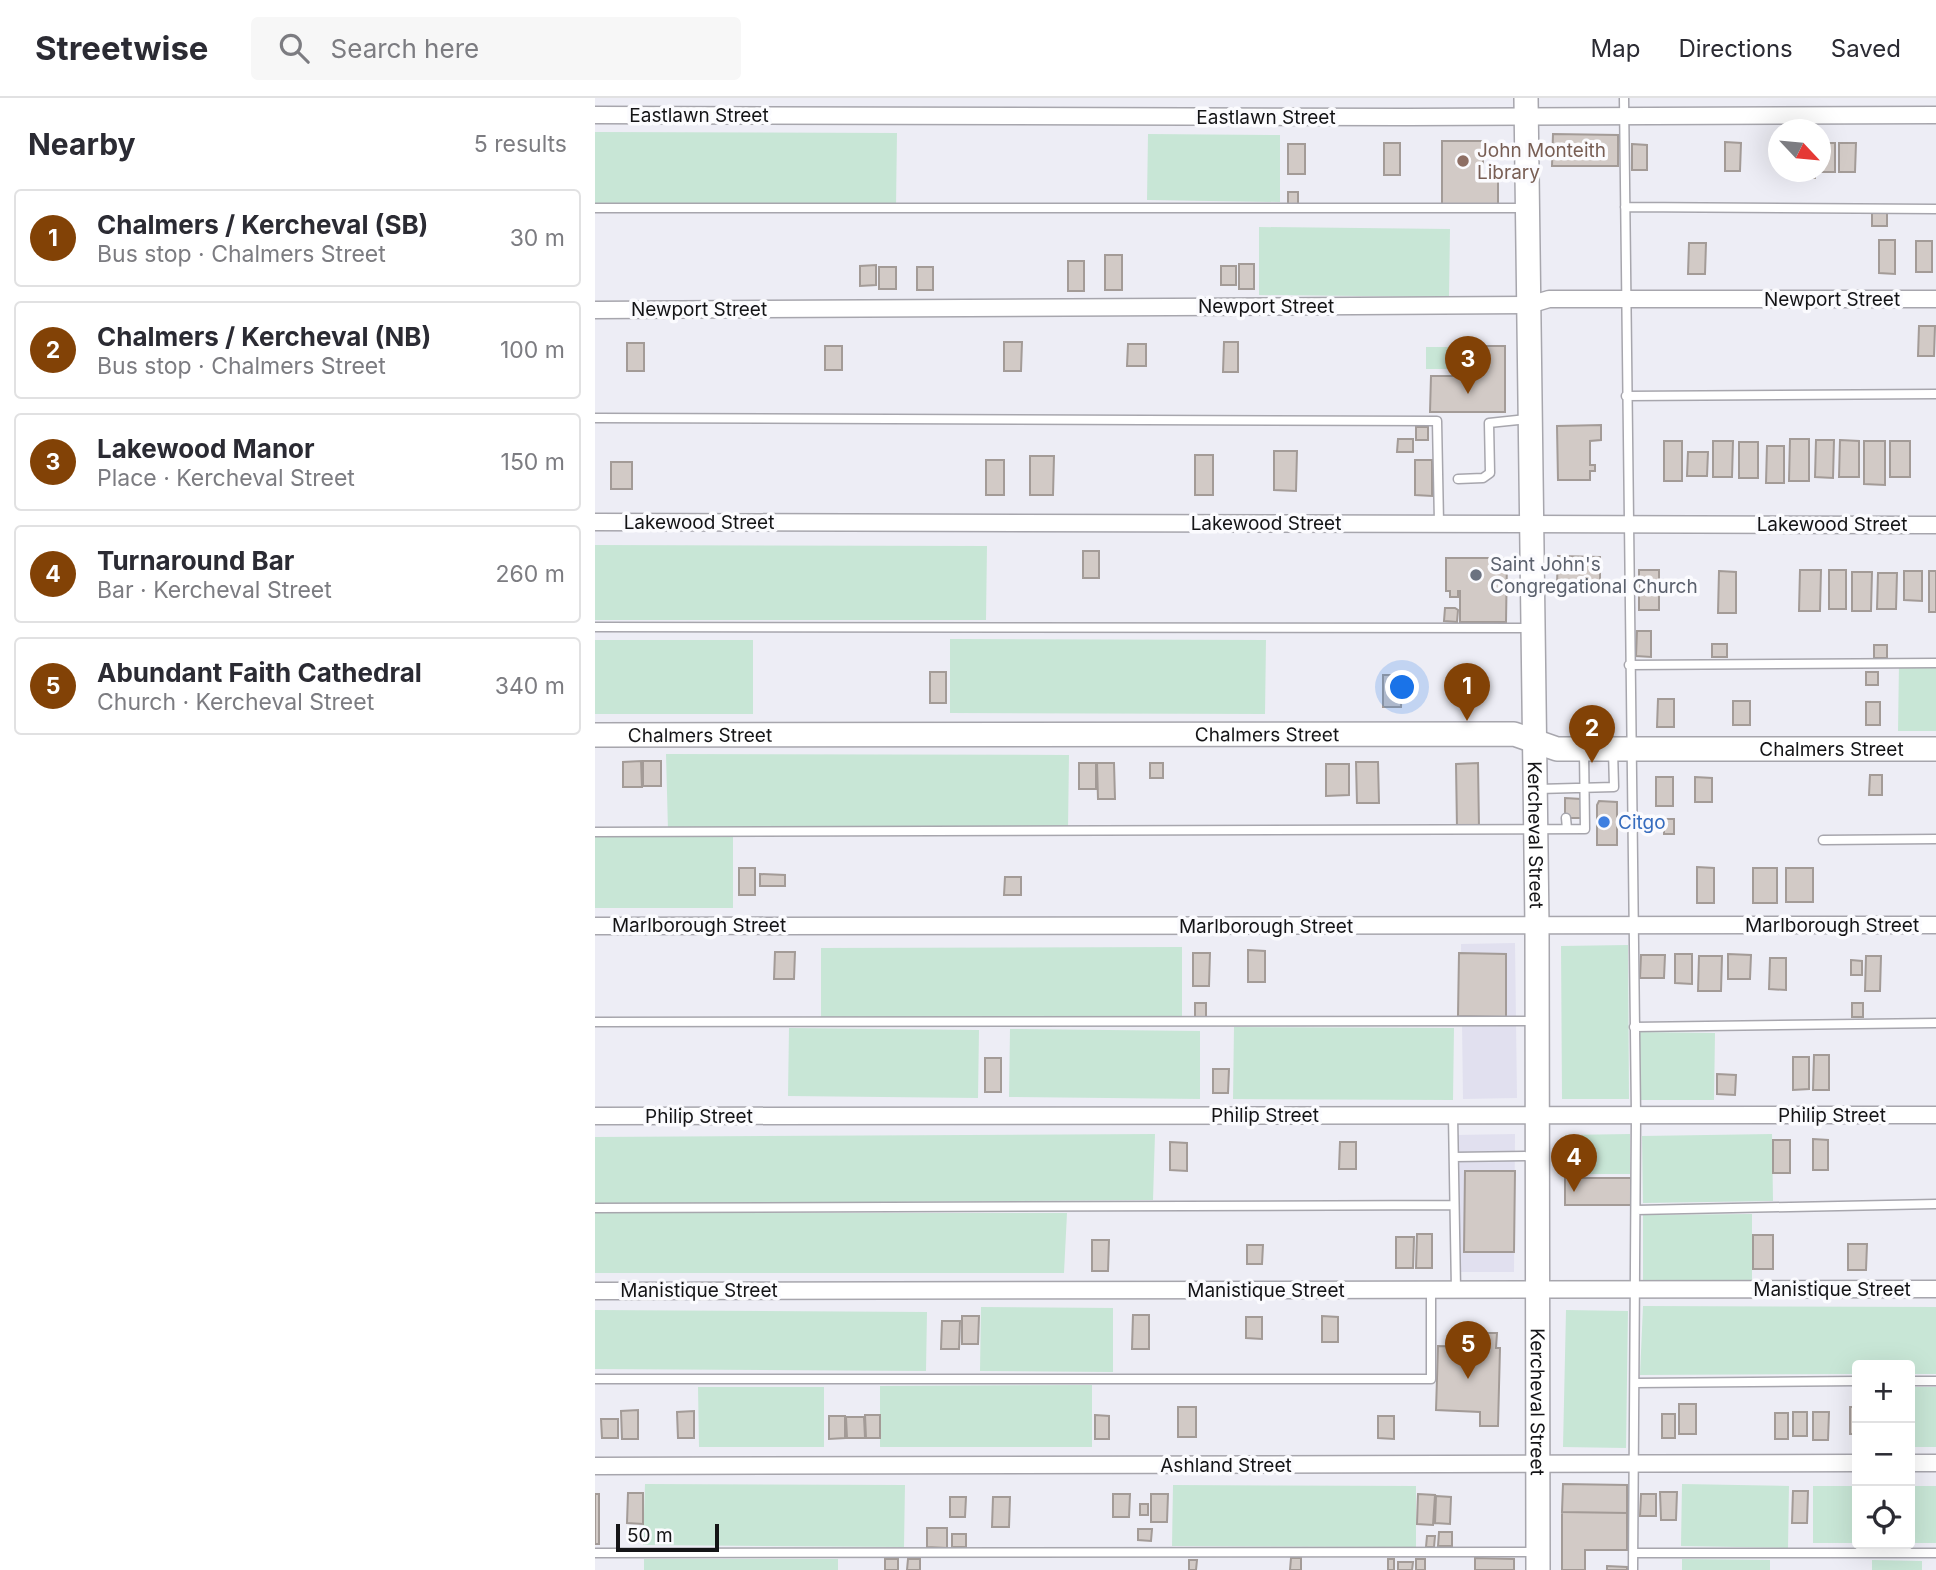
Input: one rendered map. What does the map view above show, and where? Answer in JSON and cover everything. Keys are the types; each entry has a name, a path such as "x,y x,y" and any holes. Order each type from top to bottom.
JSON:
{"street":[{"name":"Eastlawn Street","path":"595,116 1527,107 1624,116 1936,115"},
{"name":"Kercheval Street","path":"1527,107 1538,1021 1538,1561"},
{"name":"Newport Street","path":"595,310 1529,305 1549,299 1936,299"},
{"name":"Lakewood Street","path":"595,522 1936,524"},
{"name":"Chalmers Street","path":"595,735 1490,733 1514,734 1557,748 1584,749 1936,749"},
{"name":"Marlborough Street","path":"595,926 1936,925"},
{"name":"Philip Street","path":"595,1116 1936,1115"},
{"name":"Manistique Street","path":"595,1290 1936,1289"},
{"path":"1915,1463 1936,1463"},
{"name":"Ashland Street","path":"595,1466 1852,1464"}],"lane":[{"path":"1535,789 1614,788 1622,749 1629,665 1624,98"},
{"path":"595,208 1528,208"},
{"path":"1625,208 1936,209"},
{"path":"1626,396 1936,394"},
{"path":"595,418 1437,421 1440,523"},
{"path":"1458,478 1483,478 1490,473 1489,423 1530,419"},
{"path":"595,628 1533,628"},
{"path":"1629,665 1936,663"},
{"path":"595,832 1585,829 1584,749"},
{"path":"1622,749 1633,926 1635,1027 1633,1570"},
{"path":"1566,789 1566,798"},
{"path":"1566,818 1567,829"},
{"path":"1823,839 1936,839"},
{"path":"595,1022 1538,1021"},
{"path":"1635,1027 1936,1023"},
{"path":"1453,1115 1456,1290"},
{"path":"1454,1157 1538,1156"},
{"path":"1636,1210 1936,1203"},
{"path":"595,1208 1454,1205"},
{"path":"595,1379 1431,1380 1431,1290"},
{"path":"1635,1383 1852,1381"},
{"path":"1915,1381 1936,1381"},
{"path":"595,1553 1538,1561"},
{"path":"1633,1553 1936,1553"}],"shaded area":[{"path":"1515,943 1517,1098 1463,1099 1461,944"},
{"path":"1515,1134 1514,1272 1454,1272 1454,1135"}],"green space":[{"path":"595,132 897,133 896,207 595,206"},
{"path":"1148,134 1280,135 1280,202 1147,200"},
{"path":"1259,227 1450,229 1449,297 1259,295"},
{"path":"1426,347 1456,347 1455,369 1426,369"},
{"path":"595,545 987,546 986,620 595,620"},
{"path":"950,639 1266,640 1265,714 950,713"},
{"path":"595,640 753,640 753,714 595,714"},
{"path":"1899,663 1936,663 1936,731 1898,731"},
{"path":"666,754 1069,755 1068,829 668,830"},
{"path":"733,834 733,908 595,908 595,835"},
{"path":"1628,945 1629,1099 1562,1099 1561,946"},
{"path":"1182,947 1182,1017 821,1018 821,948"},
{"path":"1234,1027 1454,1028 1453,1100 1233,1099"},
{"path":"789,1028 979,1030 978,1098 788,1096"},
{"path":"1010,1029 1200,1031 1200,1099 1009,1097"},
{"path":"1640,1032 1715,1033 1714,1100 1640,1100"},
{"path":"1155,1134 1153,1200 595,1204 595,1137"},
{"path":"1630,1134 1630,1174 1565,1174 1565,1135"},
{"path":"1772,1134 1773,1201 1643,1203 1642,1136"},
{"path":"595,1213 1067,1213 1064,1273 595,1273"},
{"path":"1752,1214 1752,1280 1643,1280 1643,1215"},
{"path":"1643,1306 1936,1307 1936,1374 1915,1374 1915,1360 1852,1360 1852,1374 1640,1375"},
{"path":"981,1307 1113,1308 1113,1372 980,1371"},
{"path":"595,1310 927,1312 926,1371 595,1369"},
{"path":"1566,1310 1628,1311 1626,1448 1563,1447"},
{"path":"1092,1385 1092,1447 880,1447 880,1386"},
{"path":"698,1387 824,1387 824,1447 699,1447"},
{"path":"1915,1387 1936,1387 1936,1447 1915,1447"},
{"path":"645,1484 905,1485 904,1547 643,1545"},
{"path":"1682,1484 1789,1486 1788,1548 1681,1546"},
{"path":"1173,1485 1416,1486 1416,1547 1172,1546"},
{"path":"1813,1486 1852,1486 1852,1543 1813,1543"},
{"path":"1915,1486 1936,1486 1936,1543 1915,1543"},
{"path":"644,1559 838,1559 838,1570 644,1570"},
{"path":"1682,1559 1770,1560 1770,1570 1682,1570"},
{"path":"1872,1560 1922,1561 1922,1570 1872,1570"}],"building":[{"path":"1553,134 1618,135 1618,166 1552,166"},
{"name":"John Monteith Library","path":"1442,141 1483,141 1483,181 1498,181 1498,204 1442,204"},
{"path":"1725,142 1741,143 1740,171 1725,171"},
{"path":"1384,143 1400,143 1400,175 1384,175"},
{"path":"1831,143 1835,143 1835,172 1831,172"},
{"path":"1839,143 1856,143 1855,172 1839,172"},
{"path":"1288,144 1305,144 1305,174 1288,174"},
{"path":"1632,144 1647,145 1647,170 1632,170"},
{"path":"1288,192 1298,192 1298,204 1288,204"},
{"path":"1872,213 1887,213 1887,226 1872,226"},
{"path":"1879,240 1895,240 1895,274 1879,273"},
{"path":"1916,241 1932,241 1932,272 1916,272"},
{"path":"1689,243 1706,243 1705,274 1688,274"},
{"path":"1105,255 1122,255 1122,290 1105,290"},
{"path":"1068,261 1084,261 1084,291 1068,291"},
{"path":"1239,264 1254,264 1254,289 1239,289"},
{"path":"876,265 876,285 860,286 860,266"},
{"path":"1221,266 1236,266 1236,285 1221,285"},
{"path":"879,267 896,267 896,289 879,289"},
{"path":"917,267 933,267 933,290 917,290"},
{"path":"1919,326 1935,326 1934,356 1918,356"},
{"path":"1004,342 1022,342 1021,371 1004,371"},
{"path":"1224,342 1238,342 1238,372 1223,372"},
{"path":"627,343 644,343 644,371 627,371"},
{"path":"1128,344 1146,344 1146,366 1127,366"},
{"path":"825,346 842,346 842,370 825,370"},
{"path":"1470,346 1505,346 1505,412 1430,412 1431,376 1470,376"},
{"path":"1601,425 1601,440 1590,441 1590,465 1595,465 1595,471 1590,471 1590,480 1558,480 1557,426"},
{"path":"1416,427 1428,427 1428,440 1416,440"},
{"path":"1398,439 1413,439 1413,452 1397,452"},
{"path":"1790,439 1809,439 1809,481 1789,481"},
{"path":"1816,440 1834,440 1833,478 1815,477"},
{"path":"1840,440 1859,441 1859,477 1839,477"},
{"path":"1664,441 1682,441 1682,481 1664,481"},
{"path":"1713,441 1733,441 1732,477 1713,477"},
{"path":"1864,441 1885,441 1885,485 1864,484"},
{"path":"1890,441 1910,441 1910,477 1890,477"},
{"path":"1739,442 1758,442 1758,478 1739,478"},
{"path":"1767,446 1784,446 1784,483 1766,483"},
{"path":"1274,451 1297,451 1296,491 1274,490"},
{"path":"1688,452 1708,452 1707,476 1687,476"},
{"path":"1195,455 1213,455 1213,495 1195,495"},
{"path":"1030,456 1054,456 1053,495 1030,495"},
{"path":"986,460 1004,460 1004,495 986,495"},
{"path":"1415,460 1432,460 1432,496 1415,495"},
{"path":"611,462 632,462 632,489 611,489"},
{"path":"1083,551 1099,551 1099,578 1083,578"},
{"path":"1558,556 1600,557 1600,583 1557,583"},
{"name":"Saint John's Congregational Church","path":"1446,558 1507,558 1506,622 1460,622 1460,591 1458,597 1450,597 1450,591 1446,591"},
{"path":"1639,570 1659,570 1659,610 1639,610"},
{"path":"1800,570 1821,570 1820,611 1799,611"},
{"path":"1829,570 1846,570 1846,609 1829,609"},
{"path":"1719,571 1736,572 1736,613 1718,613"},
{"path":"1904,571 1922,571 1922,601 1904,600"},
{"path":"1929,571 1936,571 1936,612 1929,612"},
{"path":"1852,572 1872,572 1871,611 1852,611"},
{"path":"1878,573 1897,573 1896,609 1877,609"},
{"path":"1445,608 1458,610 1457,622 1444,621"},
{"path":"1637,631 1651,631 1651,657 1636,656"},
{"path":"1712,644 1727,644 1727,657 1712,657"},
{"path":"1874,645 1887,645 1887,658 1874,658"},
{"path":"930,672 946,672 946,703 930,703"},
{"path":"1866,672 1878,672 1878,685 1866,685"},
{"path":"1383,675 1402,675 1401,707 1383,707"},
{"path":"1658,699 1674,699 1674,727 1657,727"},
{"path":"1733,701 1750,701 1750,725 1733,725"},
{"path":"1866,702 1880,702 1880,725 1866,725"},
{"path":"641,761 642,787 623,787 623,762"},
{"path":"643,761 661,761 661,786 643,786"},
{"path":"1356,762 1378,762 1379,803 1357,803"},
{"path":"1079,763 1096,763 1096,789 1079,789"},
{"path":"1097,763 1114,763 1115,799 1098,799"},
{"path":"1150,763 1163,763 1163,778 1150,778"},
{"path":"1478,763 1479,828 1457,828 1456,764"},
{"path":"1326,764 1349,764 1349,795 1326,796"},
{"path":"1870,775 1882,775 1882,795 1869,795"},
{"path":"1656,777 1673,777 1673,806 1656,806"},
{"path":"1695,777 1712,778 1712,802 1695,802"},
{"path":"1565,798 1581,799 1581,818 1565,818"},
{"path":"1599,801 1617,802 1617,845 1597,845"},
{"path":"1664,819 1674,819 1674,834 1664,834"},
{"path":"1697,867 1714,868 1714,903 1697,903"},
{"path":"739,868 755,868 755,895 739,895"},
{"path":"1753,868 1777,868 1777,903 1753,903"},
{"path":"1786,868 1813,868 1813,902 1786,902"},
{"path":"760,874 785,875 785,886 760,886"},
{"path":"1005,877 1021,877 1021,895 1004,895"},
{"path":"1248,950 1265,951 1265,982 1248,982"},
{"path":"775,952 795,952 794,979 774,979"},
{"path":"1193,953 1210,953 1209,986 1193,986"},
{"path":"1459,953 1506,954 1506,1017 1458,1016"},
{"path":"1675,954 1692,954 1692,984 1675,983"},
{"path":"1728,954 1751,955 1750,979 1728,979"},
{"path":"1641,955 1665,955 1664,978 1640,978"},
{"path":"1699,956 1722,956 1721,991 1698,991"},
{"path":"1866,956 1881,956 1880,991 1865,991"},
{"path":"1770,958 1786,958 1786,990 1769,989"},
{"path":"1851,960 1862,961 1862,975 1851,975"},
{"path":"1195,1003 1206,1003 1206,1017 1195,1017"},
{"path":"1852,1003 1863,1003 1863,1017 1852,1017"},
{"path":"1814,1055 1829,1055 1829,1090 1813,1090"},
{"path":"1793,1057 1809,1057 1809,1089 1793,1090"},
{"path":"985,1058 1001,1058 1001,1092 985,1092"},
{"path":"1213,1069 1229,1069 1228,1093 1213,1093"},
{"path":"1717,1074 1736,1075 1735,1095 1717,1094"},
{"path":"1813,1139 1828,1140 1828,1170 1813,1170"},
{"path":"1773,1140 1790,1140 1790,1173 1773,1173"},
{"path":"1170,1142 1187,1143 1187,1171 1170,1170"},
{"path":"1340,1142 1356,1142 1356,1169 1339,1169"},
{"path":"1465,1171 1515,1171 1514,1252 1464,1252"},
{"path":"1565,1178 1631,1178 1631,1205 1565,1205"},
{"path":"1417,1234 1432,1234 1432,1268 1416,1268"},
{"path":"1753,1235 1773,1235 1773,1269 1753,1269"},
{"path":"1396,1237 1414,1237 1413,1268 1396,1268"},
{"path":"1092,1240 1109,1240 1108,1271 1092,1271"},
{"path":"1848,1244 1867,1244 1866,1270 1848,1270"},
{"path":"1247,1245 1263,1245 1262,1264 1247,1264"},
{"path":"1133,1315 1149,1315 1149,1349 1132,1349"},
{"path":"962,1316 979,1316 978,1344 962,1344"},
{"path":"1322,1316 1338,1317 1338,1342 1322,1342"},
{"path":"1246,1317 1262,1317 1262,1339 1246,1338"},
{"path":"942,1321 960,1321 959,1349 941,1349"},
{"path":"1480,1333 1497,1333 1496,1348 1500,1348 1498,1426 1480,1426 1480,1412 1436,1410 1438,1346 1480,1347"},
{"path":"1679,1404 1696,1404 1696,1434 1679,1434"},
{"path":"1178,1407 1196,1407 1196,1437 1178,1437"},
{"path":"1850,1407 1852,1407 1852,1434"},
{"path":"638,1410 638,1439 622,1439 621,1411"},
{"path":"694,1411 694,1438 678,1438 677,1412"},
{"path":"1793,1412 1807,1412 1807,1436 1793,1436"},
{"path":"1813,1412 1829,1412 1828,1440 1813,1440"},
{"path":"1775,1413 1788,1413 1788,1439 1775,1439"},
{"path":"1662,1414 1675,1414 1675,1438 1662,1438"},
{"path":"865,1415 880,1415 880,1438 866,1438"},
{"path":"1095,1415 1109,1416 1109,1439 1095,1439"},
{"path":"829,1416 845,1416 845,1438 829,1439"},
{"path":"1378,1416 1394,1416 1394,1439 1378,1438"},
{"path":"846,1417 864,1417 865,1438 847,1438"},
{"path":"601,1419 618,1419 618,1438 602,1438"},
{"path":"1563,1484 1627,1485 1627,1513 1562,1512"},
{"path":"1793,1491 1808,1491 1807,1523 1792,1523"},
{"path":"1660,1492 1677,1492 1676,1520 1661,1520"},
{"path":"628,1493 643,1493 643,1524 627,1523"},
{"path":"595,1494 599,1494 599,1544 595,1544"},
{"path":"1113,1494 1130,1494 1129,1517 1113,1517"},
{"path":"1151,1494 1168,1494 1167,1522 1151,1522"},
{"path":"1418,1494 1435,1495 1433,1525 1417,1524"},
{"path":"1641,1494 1656,1494 1656,1516 1640,1516"},
{"path":"1436,1496 1451,1497 1450,1524 1435,1523"},
{"path":"950,1497 966,1497 965,1517 950,1517"},
{"path":"993,1497 1010,1497 1009,1527 992,1527"},
{"path":"1140,1504 1148,1504 1148,1515 1140,1515"},
{"path":"1562,1512 1627,1513 1627,1550 1585,1550 1585,1570 1562,1570"},
{"path":"927,1528 947,1528 947,1548 927,1547"},
{"path":"1138,1529 1152,1529 1151,1541 1138,1540"},
{"path":"1439,1532 1452,1532 1452,1546 1438,1546"},
{"path":"952,1534 966,1534 966,1547 952,1547"},
{"path":"1427,1536 1435,1536 1434,1547 1426,1547"},
{"path":"1291,1558 1301,1558 1301,1570 1290,1570"},
{"path":"1475,1558 1514,1559 1514,1570 1475,1570"},
{"path":"885,1559 898,1559 898,1570 885,1570"},
{"path":"908,1559 920,1559 920,1570 907,1570"},
{"path":"1388,1559 1394,1559 1394,1570 1388,1570"},
{"path":"1416,1559 1425,1559 1425,1570 1416,1570"},
{"path":"1189,1560 1197,1560 1196,1570 1189,1570"},
{"path":"1398,1562 1413,1562 1412,1570 1398,1570"},
{"path":"1607,1566 1627,1567 1627,1570 1607,1570"}],"place":[{"name":"John Monteith Library","path":"1463,161"},
{"name":"Lakewood Manor","path":"1468,394"},
{"name":"Saint John's Congregational Church","path":"1476,575"},
{"name":"Chalmers / Kercheval (SB)","path":"1467,721"},
{"name":"Chalmers / Kercheval (NB)","path":"1592,763"},
{"name":"Citgo","path":"1604,822"},
{"name":"Turnaround Bar","path":"1574,1192"},
{"name":"Abundant Faith Cathedral","path":"1468,1379"}]}
